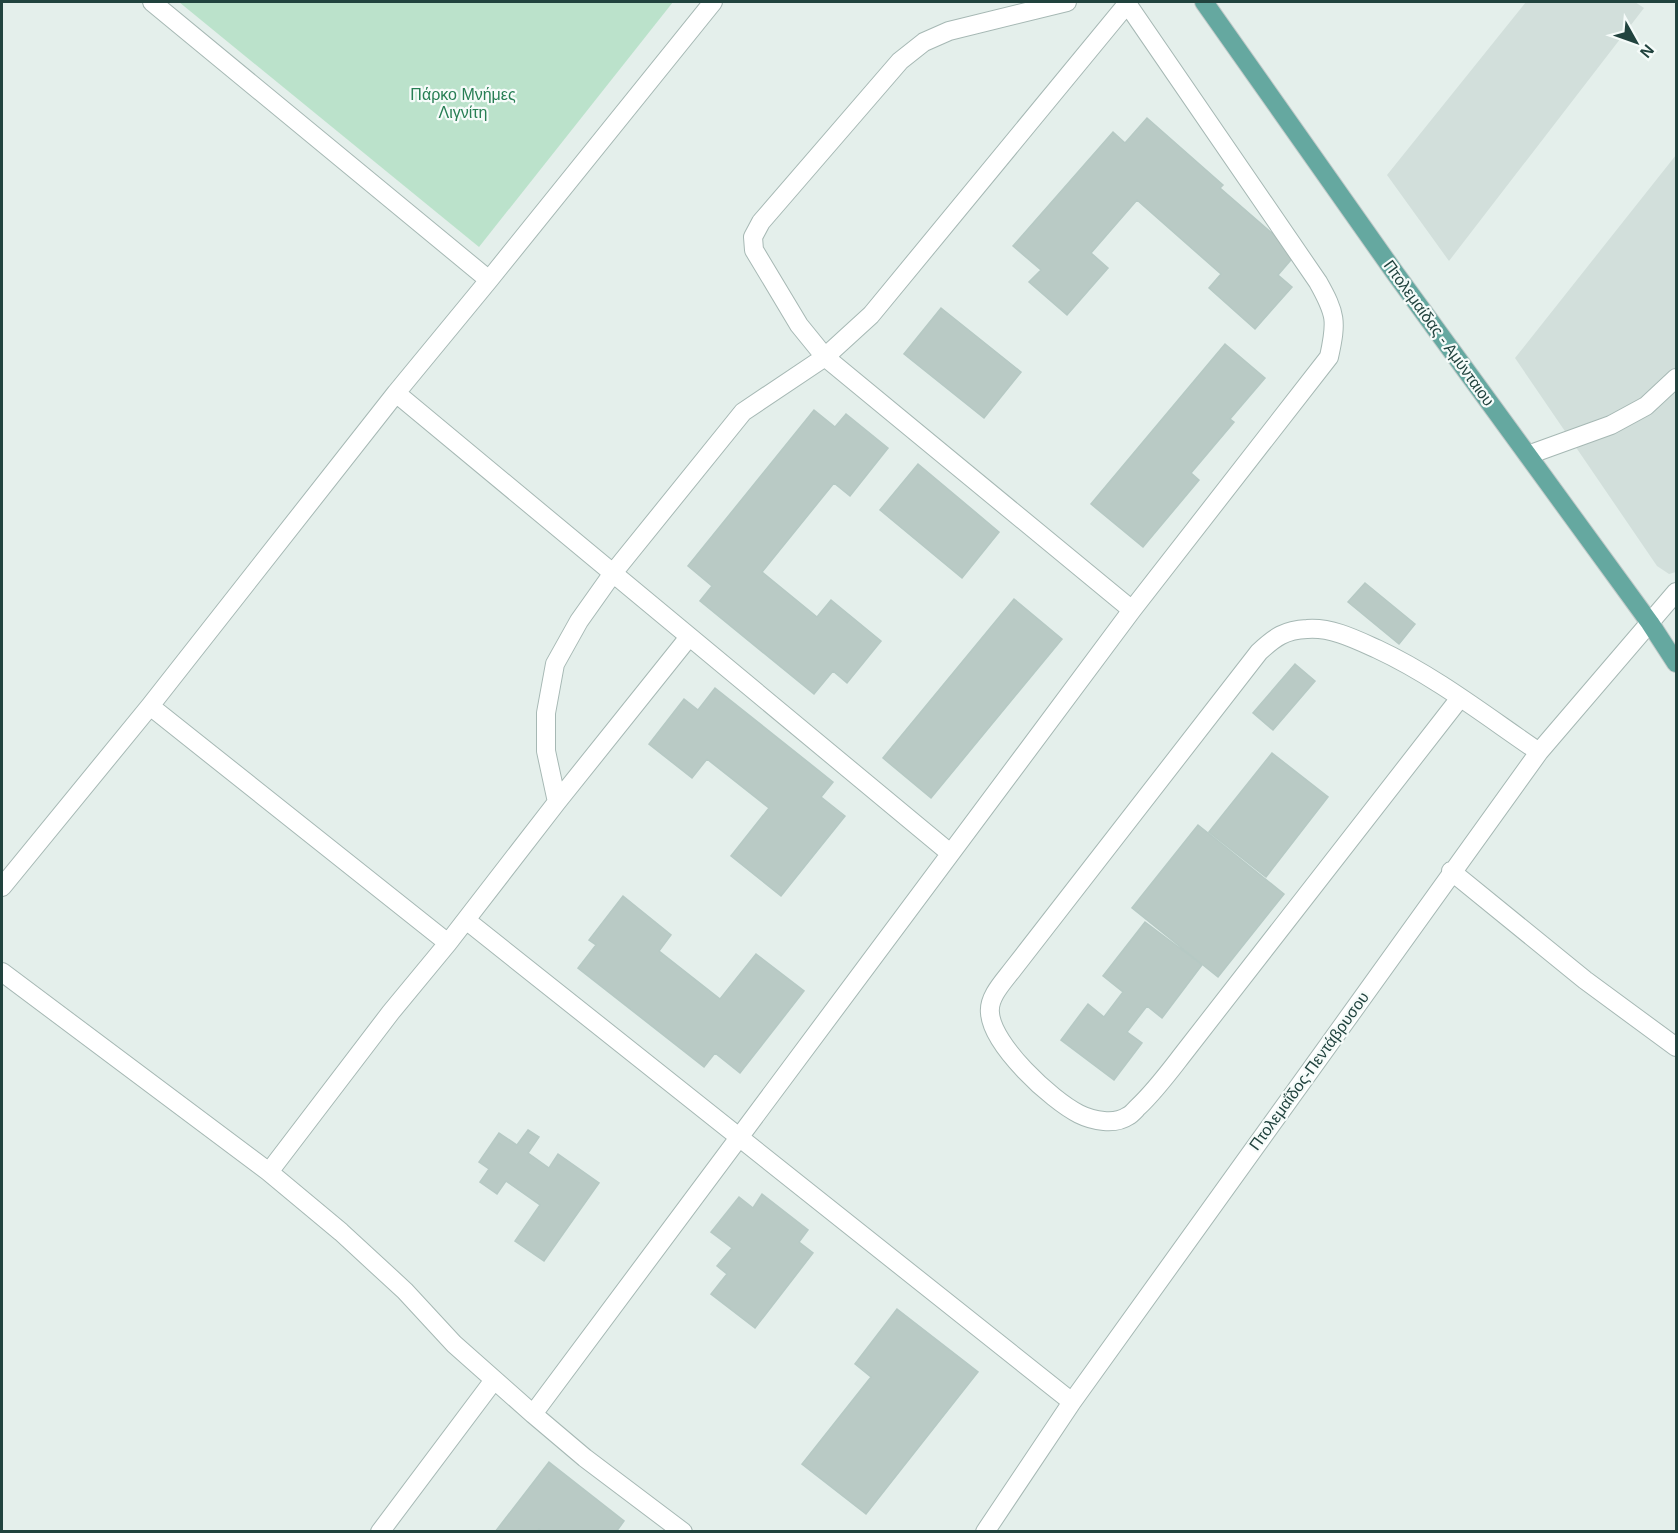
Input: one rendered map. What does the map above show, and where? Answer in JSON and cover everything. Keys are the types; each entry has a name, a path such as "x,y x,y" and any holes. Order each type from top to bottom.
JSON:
{"main road":[{"name":"Πτολεμαίδας - Αμύνταιου","path":"1204,2 1395,273 1677,663"}],"street":[{"path":"152,2 489,280"},
{"path":"2,887 150,706 396,393 714,2"},
{"path":"1067,2 949,31 924,42 900,61 760,222 753,237 754,250 799,325 825,357 1132,610"},
{"path":"533,1414 1132,610 1329,357 1334,322 1330,304 1318,282 1127,3 871,315 825,357 743,412 613,573 579,621 555,664 546,714 546,751 557,802"},
{"path":"1528,455 1611,425 1646,406 1677,378"},
{"path":"396,393 950,853"},
{"name":"Πτολεμαΐδος-Πεντάβρυσου","path":"985,1532 1072,1402 1451,871 1539,752 1677,592"},
{"path":"1460,699 1183,1054 1149,1096 1128,1117 1113,1121 1098,1120 1079,1114 1051,1094 1002,1044 992,1022 991,1001 1020,960 1237,680 1273,638 1288,632 1324,629 1355,639 1407,663 1539,752"},
{"path":"269,1173 391,1012 448,943 689,636"},
{"path":"150,706 448,943"},
{"path":"1451,871 1585,980 1677,1047"},
{"path":"466,920 1072,1402"},
{"path":"2,972 269,1173 381,1269 405,1291 454,1344 533,1414 585,1458 682,1532"},
{"path":"380,1532 494,1380"}],"shaded area":[{"path":"1526,2 1635,2 1644,8 1449,261 1387,175"},
{"path":"1676,155 1676,572 1669,574 1657,566 1515,358"}],"green space":[{"name":"Πάρκο Μνήμες Λιγνίτη","path":"179,2 673,2 479,247"}],"building":[{"path":"1147,118 1223,185 1220,188 1296,254 1278,275 1292,287 1255,329 1209,288 1221,274 1137,200 1091,253 1108,268 1067,315 1029,282 1041,270 1013,246 1113,132 1125,143"},
{"path":"941,308 1021,372 984,418 904,354"},
{"path":"1225,344 1265,378 1230,419 1234,422 1191,473 1199,480 1143,547 1091,504"},
{"path":"814,410 835,427 846,414 888,448 850,496 834,483 762,572 817,617 831,600 881,641 847,683 833,671 814,694 700,601 712,586 688,566"},
{"path":"918,464 999,532 962,578 880,510"},
{"path":"1365,583 1415,624 1399,644 1348,602"},
{"path":"1014,599 1062,639 931,798 883,758"},
{"path":"1295,664 1315,681 1273,730 1253,713"},
{"path":"715,688 833,782 821,797 845,816 781,896 731,856 769,808 707,759 692,778 649,744 684,699 698,710"},
{"path":"1272,753 1328,797 1266,877 1209,832"},
{"path":"1198,825 1284,894 1218,977 1132,908"},
{"path":"623,896 671,935 659,951 720,999 756,954 804,991 740,1073 715,1053 704,1067 578,968 596,945 589,940"},
{"path":"1145,922 1202,965 1162,1018 1147,1006 1127,1032 1142,1043 1114,1080 1061,1040 1088,1004 1104,1017 1123,992 1103,976"},
{"path":"528,1130 539,1137 528,1153 549,1168 558,1154 599,1183 544,1261 515,1241 540,1205 506,1181 497,1194 480,1182 489,1169 479,1162 499,1133 517,1145"},
{"path":"762,1194 808,1230 799,1242 813,1253 755,1328 711,1294 727,1274 717,1266 732,1248 711,1232 739,1197 753,1208"},
{"path":"897,1309 978,1372 866,1514 802,1464 871,1377 855,1364"},
{"path":"549,1462 624,1521 616,1532 541,1532 539,1529 537,1532 495,1532"}]}
